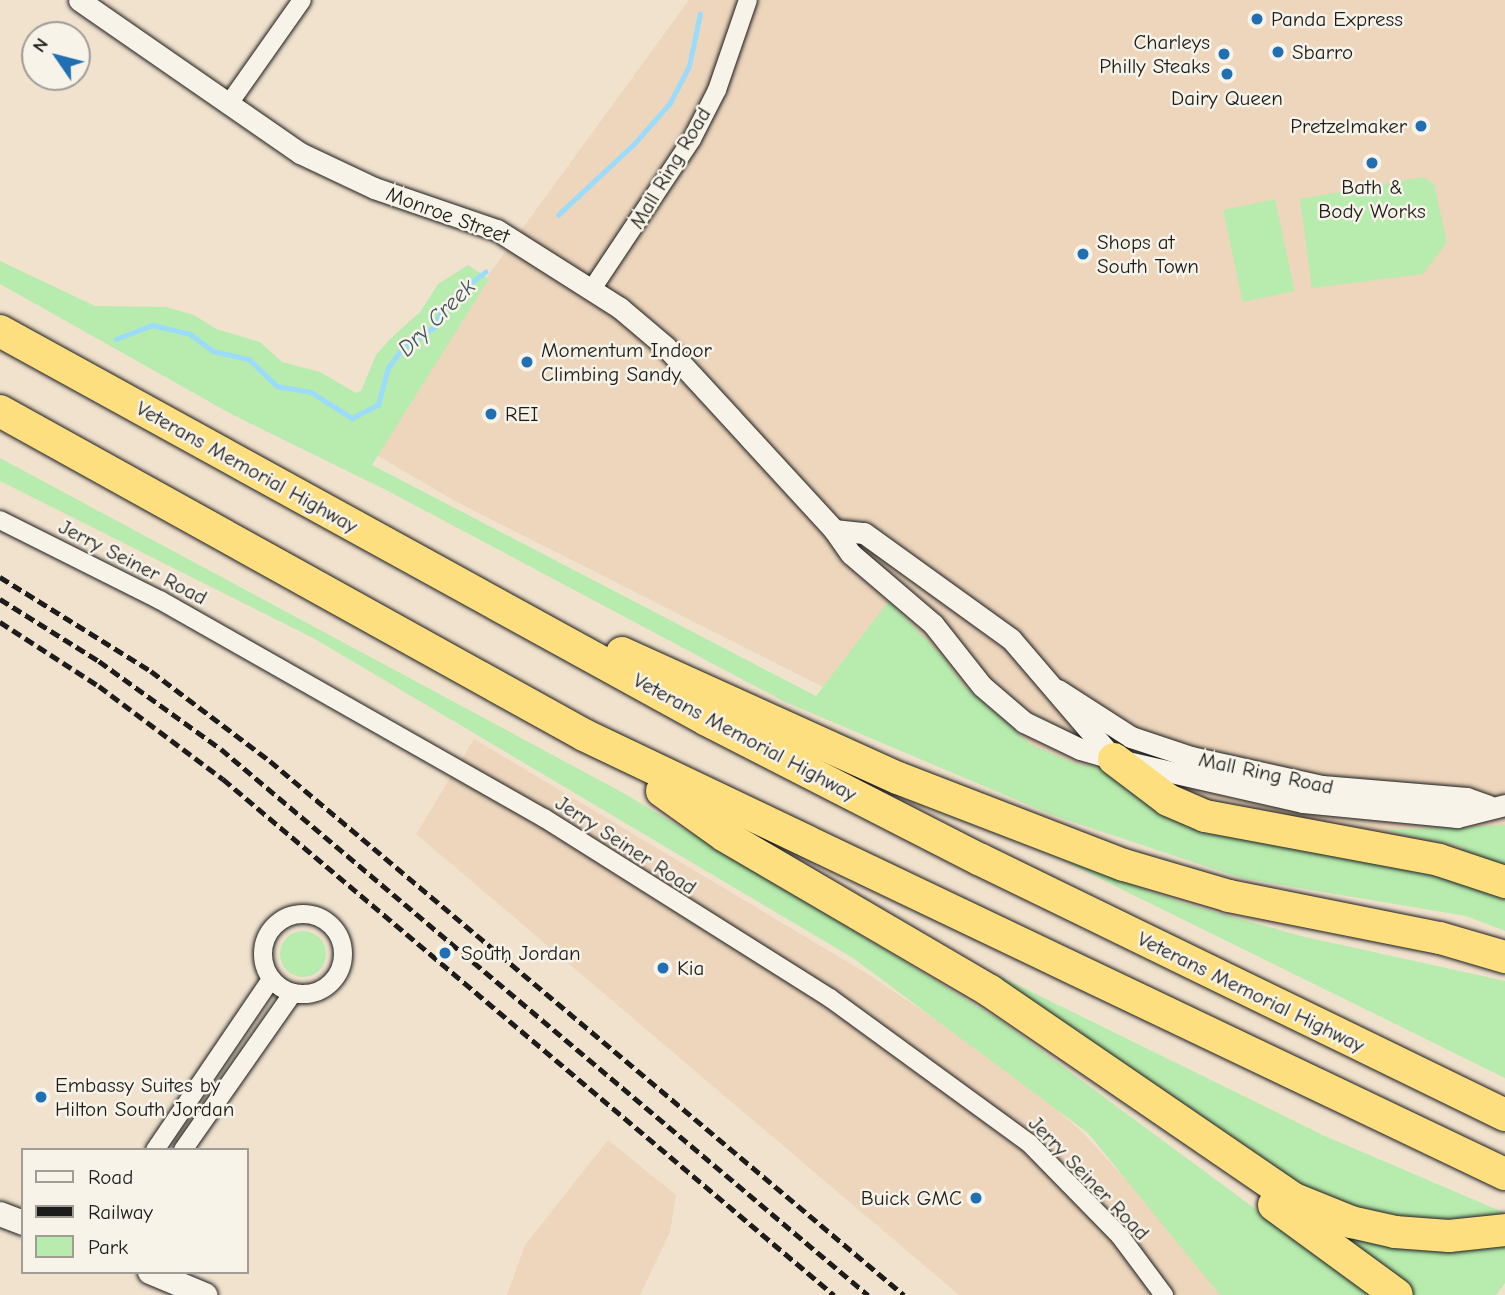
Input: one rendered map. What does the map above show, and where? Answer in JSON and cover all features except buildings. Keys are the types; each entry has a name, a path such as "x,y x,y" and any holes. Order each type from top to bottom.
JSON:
{"highway":[{"name":"Veterans Memorial Highway","path":"0,331 708,720 968,854 1505,1115"},
{"path":"0,411 584,735 1505,1174"},
{"path":"463,586 718,693 886,773 1125,866 1229,896 1440,938 1505,957"},
{"path":"584,735 725,836 990,991 1271,1186 1329,1214 1417,1234 1505,1230"},
{"path":"1114,759 1168,800 1205,816 1439,860 1505,882"},
{"path":"1440,938 1505,942"},
{"path":"1140,1096 1254,1190 1397,1295"}],"main road":[{"path":"0,1214 21,1222"},
{"path":"155,1274 205,1295"}],"street":[{"name":"Monroe Street","path":"79,0 300,153 374,188 497,230 592,289 666,347 780,475"},
{"path":"228,105 302,0"},
{"name":"Mall Ring Road","path":"592,289 692,139 717,90 748,0"},
{"name":"Mall Ring Road","path":"780,475 834,530 851,554 933,624 1001,704 1050,737 1114,759 1362,811 1457,817 1497,805"},
{"name":"Jerry Seiner Road","path":"0,520 160,600 544,818 830,998 1029,1143 1120,1236 1164,1295"},
{"name":"Mall Ring Road","path":"834,530 864,533 984,618 1058,690 1114,759"},
{"name":"Mall Ring Road","path":"1058,690 1131,737 1191,757 1322,786 1467,798 1497,805"},
{"path":"303,913 326,920 342,943 339,972 317,991 293,993 271,979 263,948 276,924 303,913"},
{"path":"156,1148 271,979"},
{"path":"184,1148 293,993"}],"shaded area":[{"name":"Shops at South Town","path":"689,0 1505,0 1505,895 989,771 453,500 363,447"},
{"path":"474,739 866,973 1013,1071 1082,1132 1165,1222 1220,1295 959,1295 416,834"},
{"path":"608,1140 676,1195 670,1232 640,1295 507,1295 525,1245"}],"green space":[{"path":"1423,177 1434,184 1447,242 1423,274 1312,288 1300,199"},
{"path":"1275,199 1295,291 1243,302 1223,210"},
{"path":"0,261 95,306 166,307 194,315 216,329 260,342 282,362 320,372 356,393 361,391 376,355 420,312 438,284 468,265 489,279 372,465 816,696 889,601 943,657 962,684 1030,744 1074,763 1107,769 1394,863 1505,891 1505,931 1466,916 1241,878 1052,815 783,701 388,491 233,415 0,284"},
{"path":"0,458 627,795 902,960 1001,1021 1372,1295 1220,1295 1088,1133 853,958 315,639 0,481"},
{"path":"1505,825 1505,872 1460,857 1463,847 1383,830"},
{"path":"1060,859 1183,903 1301,936 1505,981 1505,1078"},
{"path":"303,931 319,938 326,954 319,970 303,977 287,970 280,954 287,938"},
{"path":"977,965 1325,1136 1505,1213 1464,1223 1389,1219 1320,1198 977,972"},
{"path":"1316,1223 1505,1243 1505,1283 1496,1295 1409,1295"}],"waterway":[{"name":"Dry Creek","path":"558,215 634,144 670,103 689,66 700,14"},
{"name":"Dry Creek","path":"116,339 152,325 190,334 213,351 249,359 277,386 311,392 352,418 378,405 388,368 401,350 434,327 445,303 485,272"}],"railway":[{"path":"0,577 151,671 270,761 904,1295"},
{"path":"0,599 99,661 221,749 868,1295"},
{"path":"0,622 99,686 223,779 834,1295"}],"place":[{"name":"Panda Express","path":"1257,19"},
{"name":"Sbarro","path":"1278,52"},
{"name":"Charleys Philly Steaks","path":"1224,54"},
{"name":"Dairy Queen","path":"1227,74"},
{"name":"Pretzelmaker","path":"1421,126"},
{"name":"Bath & Body Works","path":"1372,163"},
{"name":"Shops at South Town","path":"1083,254"},
{"name":"Momentum Indoor Climbing Sandy","path":"527,362"},
{"name":"REI","path":"491,414"},
{"name":"South Jordan","path":"445,953"},
{"name":"Kia","path":"663,968"},
{"name":"Embassy Suites by Hilton South Jordan","path":"41,1097"},
{"name":"Buick GMC","path":"976,1198"}]}
